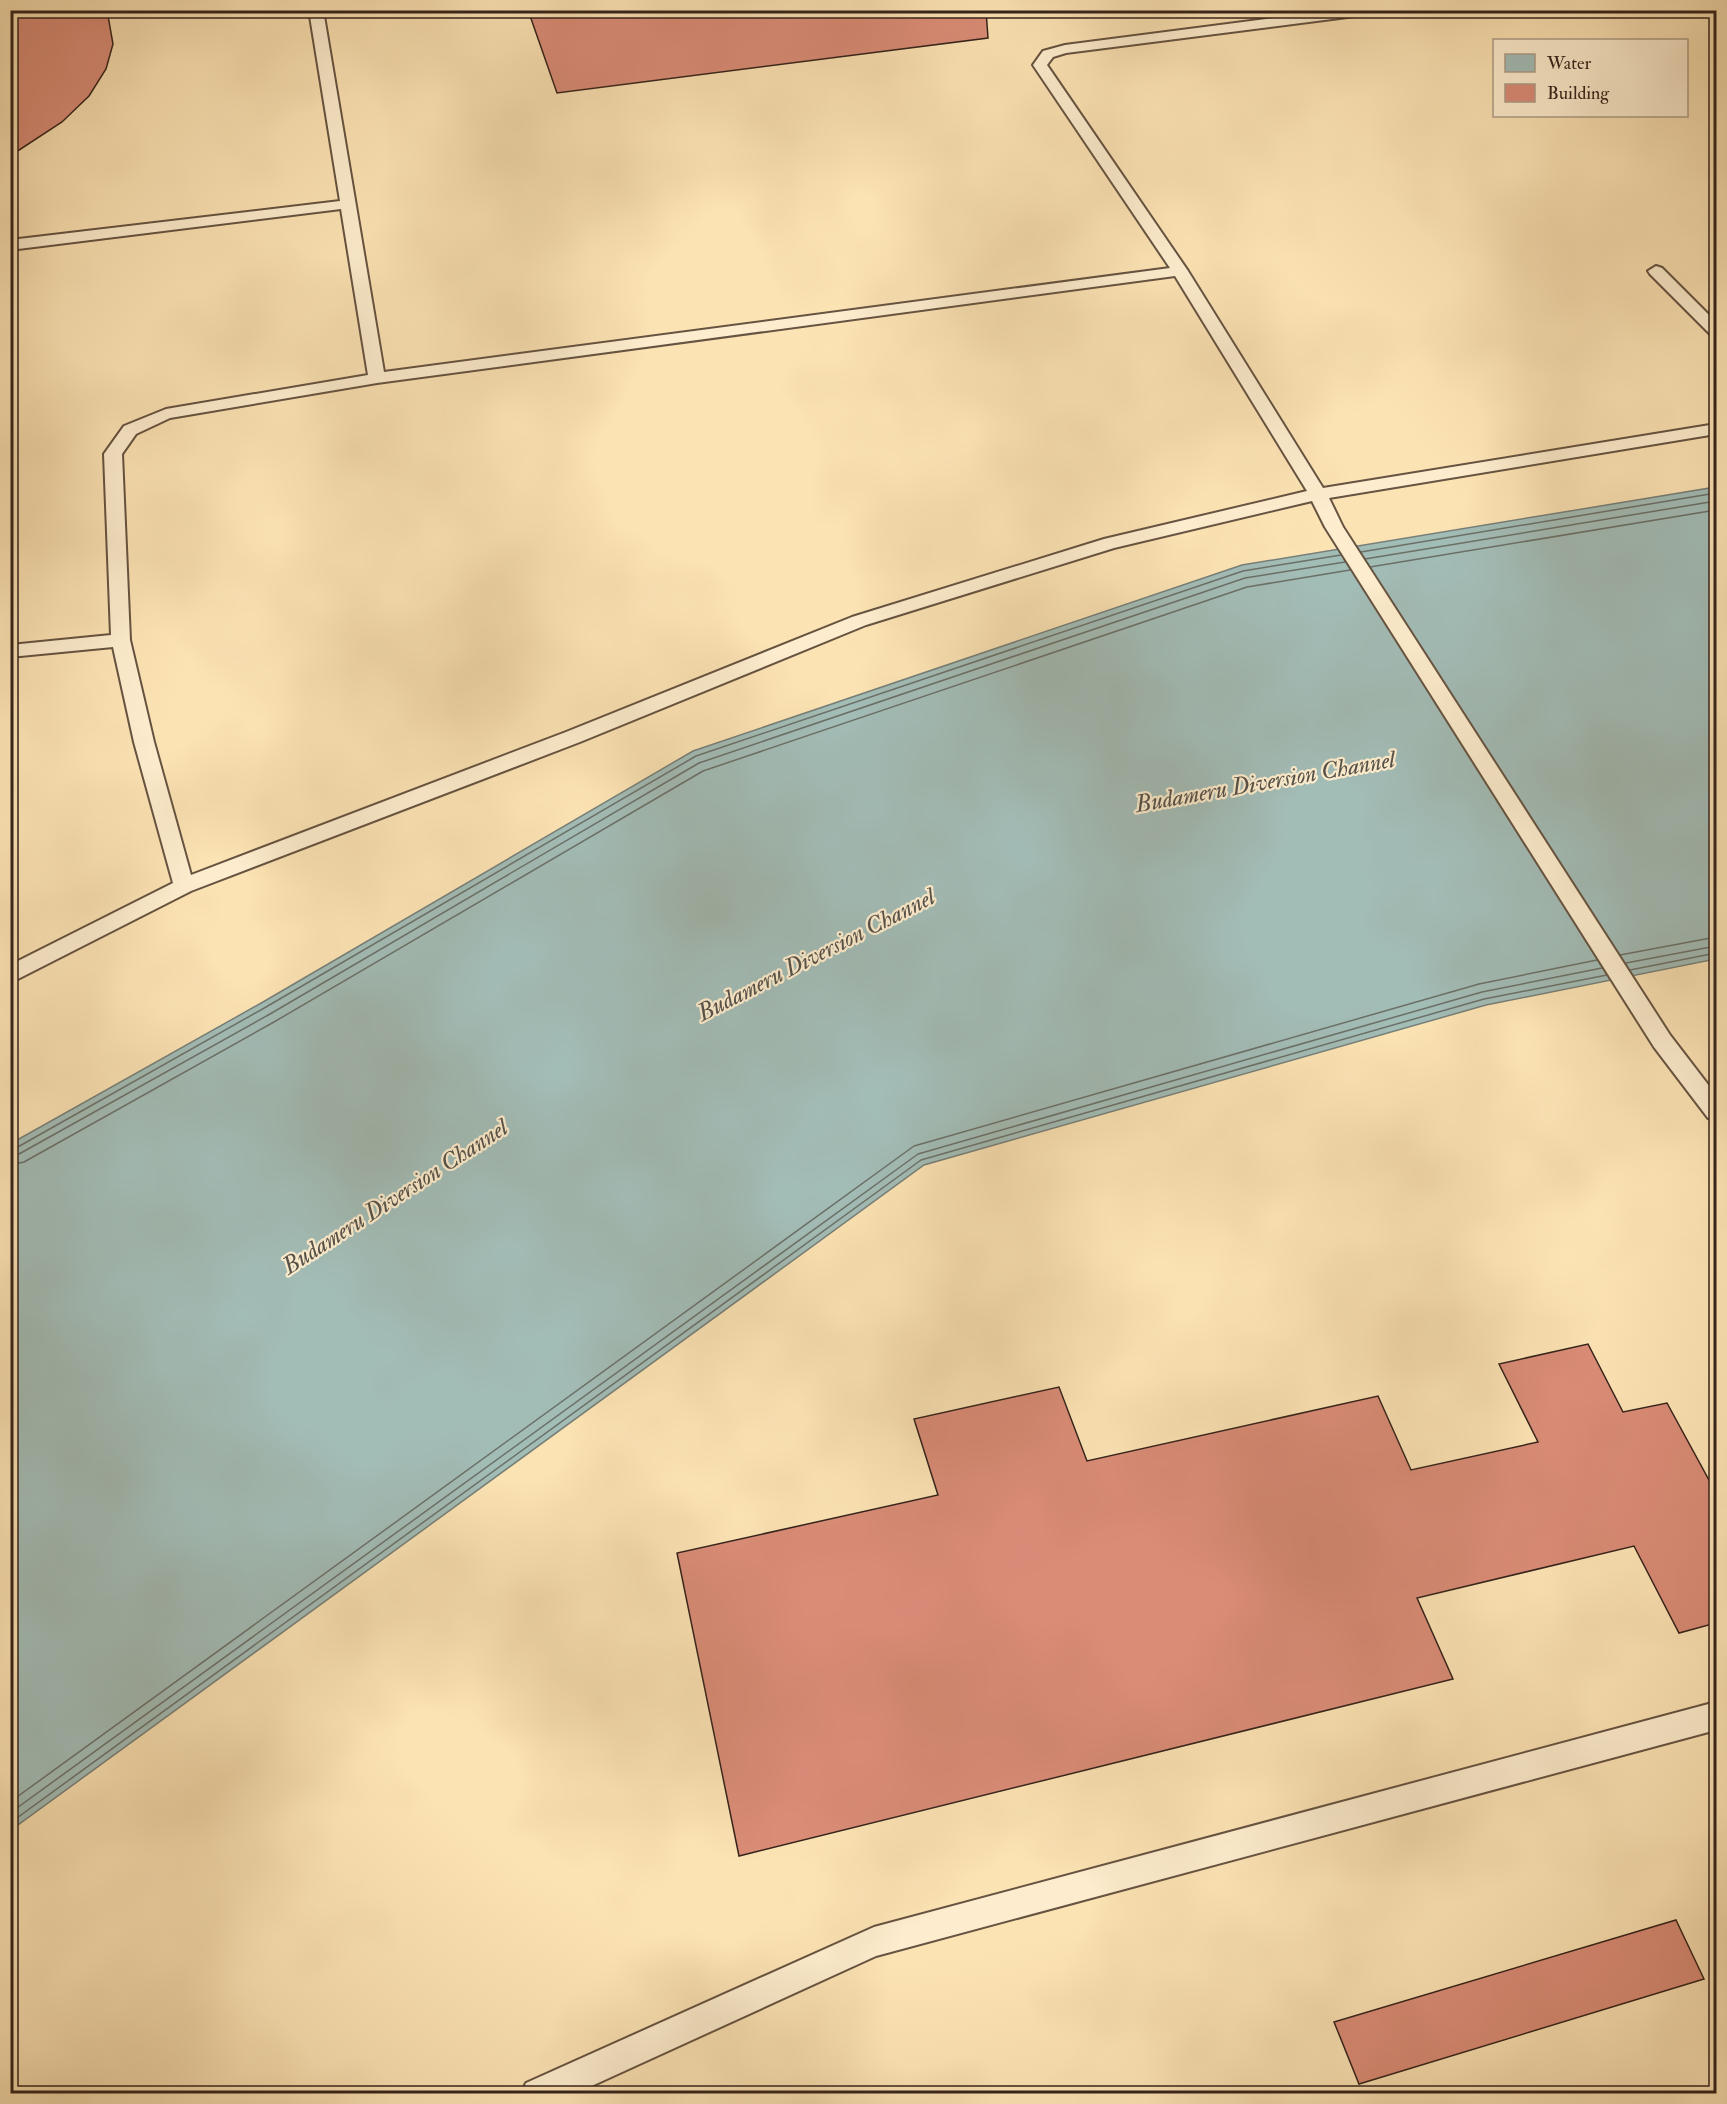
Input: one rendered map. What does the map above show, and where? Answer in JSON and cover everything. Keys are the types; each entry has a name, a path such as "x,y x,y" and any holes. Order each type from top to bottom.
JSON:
{"lane":[{"path":"316,10 377,378"},
{"path":"1240,10 1251,26"},
{"path":"1371,10 1065,49 1048,54 1040,65 1180,271 1318,494 1334,527 1662,1041 1714,1106"},
{"path":"10,245 349,204"},
{"path":"184,886 144,742 121,640 113,454 130,430 166,414 377,378 1180,271"},
{"path":"1656,271 1716,331"},
{"path":"10,975 184,886 573,737 859,621 1110,543 1318,494 1716,429"},
{"path":"10,651 121,640"},
{"path":"537,2094 874,1942 1716,1716"}],"water":[{"name":"Budameru Diversion Channel","path":"1716,487 1716,959 1486,1005 924,1165 11,1830 10,1144 263,1002 693,751 1242,565"}],"building":[{"path":"10,10 107,10 113,44 106,69 89,96 62,122 10,156"},
{"path":"528,10 986,10 988,38 557,93"},
{"path":"1588,1344 1623,1412 1667,1403 1716,1493 1716,1623 1679,1633 1634,1546 1417,1598 1453,1679 739,1856 677,1553 938,1495 914,1419 1059,1387 1087,1461 1378,1396 1411,1470 1538,1442 1499,1364"},
{"path":"1676,1920 1704,1979 1359,2084 1334,2022"}]}
